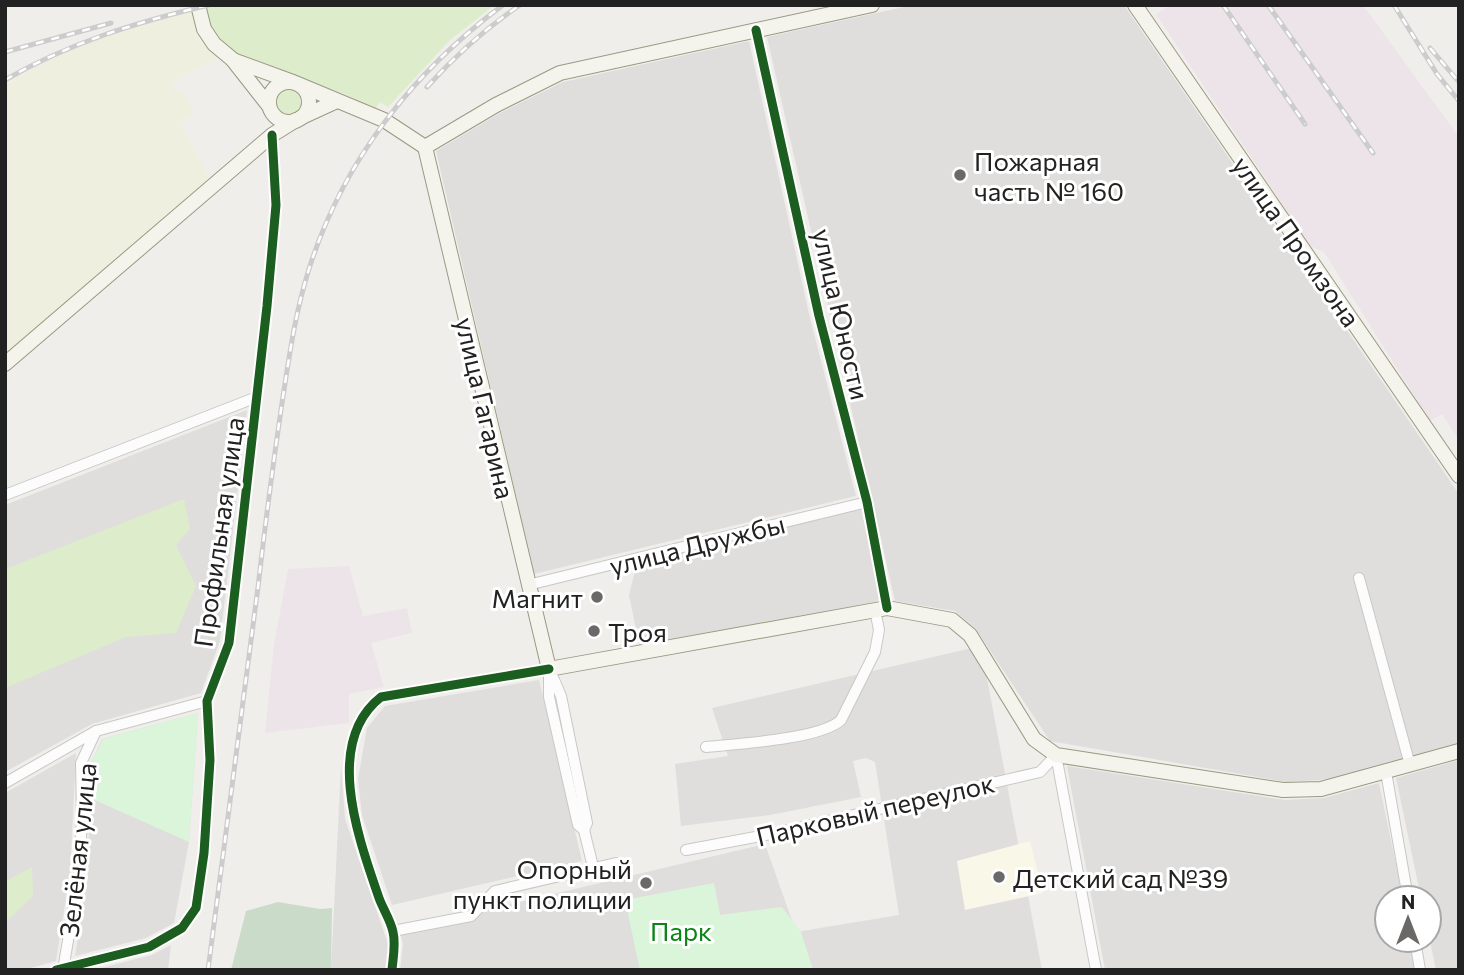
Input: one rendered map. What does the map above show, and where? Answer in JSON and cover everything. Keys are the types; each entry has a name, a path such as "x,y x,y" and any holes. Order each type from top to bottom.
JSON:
{"main road":[{"path":"198,5 204,30 214,44 232,59 271,110 285,121 298,119 307,111 309,101 306,92 297,84 285,82 276,86 269,96 271,110 272,135"},
{"path":"232,59 384,120 425,147 496,105 560,73 872,5"},
{"name":"улица Промзона","path":"1135,5 1459,476"},
{"path":"5,364 272,135 298,119 337,101"},
{"name":"улица Гагарина","path":"425,147 549,669"},
{"path":"549,669 881,609 952,620 970,635 1034,739 1056,755 1283,790 1321,789 1459,751"}],"street":[{"name":"улица Юности","path":"706,747 789,737 834,727 841,720 876,652 881,609 867,502 819,316 756,30"},
{"name":"Профильная улица","path":"61,969 149,947 182,928 196,908 204,853 210,760 207,701 229,643 276,205 272,135"},
{"name":"Профильная улица","path":"5,495 257,397"},
{"name":"улица Дружбы","path":"527,585 867,502"},
{"path":"1359,578 1410,765"},
{"path":"392,970 393,931 353,816 349,779 351,751 359,725 372,704 381,697 549,669"},
{"name":"улица Гагарина","path":"549,669 561,696 587,823 584,830 593,867"},
{"path":"5,783 96,732 207,701"},
{"name":"Зелёная улица","path":"61,969 79,875 81,763 96,732"},
{"path":"1056,755 1096,970"},
{"name":"Парковый переулок","path":"687,850 771,834 1040,772 1056,755"},
{"path":"1386,772 1406,884"},
{"path":"393,931 471,916 495,891 616,863"}],"shaded area":[{"path":"913,5 1124,5 1459,494 1459,748 1410,765 1320,780 1286,782 1050,741 975,628 955,611 895,601 767,37"},
{"path":"1171,5 1363,5 1459,137 1459,440 1442,414 1430,421 1324,252 1310,246 1156,14"},
{"path":"749,41 810,318 856,496 534,574 436,151 500,113 563,82"},
{"path":"247,410 220,641 201,693 92,724 5,772 5,505"},
{"path":"861,509 881,595 873,608 640,649 629,595 637,563"},
{"path":"349,566 363,616 407,608 412,633 371,643 384,687 349,694 349,723 265,733 274,645 288,569"},
{"path":"980,641 1042,970 400,970 403,944 398,926 499,907 765,844 796,932 899,915 875,762 866,758 853,761 861,797 770,815 681,826 675,764 728,756 712,708 972,648"},
{"path":"539,680 582,861 392,905 362,815 358,779 367,728 385,706"},
{"path":"198,713 189,842 174,923 146,938 75,956 88,876 90,765 102,739"},
{"path":"76,753 70,874 56,961 24,970 5,970 5,793"},
{"path":"1459,760 1459,970 1436,970 1433,954 1443,954 1443,884 1418,884 1396,778"},
{"path":"341,765 345,819 388,944 385,970 331,970"},
{"path":"1067,766 1285,800 1324,798 1379,783 1400,884 1373,884 1373,954 1414,954 1417,970 1105,970"},
{"name":"Детский сад №39","path":"1030,841 1043,893 965,910 957,861"},
{"path":"171,945 168,970 93,970 152,955"}],"green space":[{"path":"218,5 494,5 449,41 388,107 380,102 375,109 345,94 230,50 209,27 205,8"},
{"path":"193,11 202,41 217,58 172,83 177,93 183,90 195,112 183,121 182,127 206,171 210,184 175,213 171,210 163,216 166,223 5,357 5,85 86,44 121,31"},
{"path":"289,90 300,97 301,102 294,113 289,114 278,107 277,102 284,91"},
{"path":"184,499 190,529 176,545 196,586 176,633 126,637 5,688 5,569"},
{"path":"198,713 189,842 90,798 90,765 103,739"},
{"path":"32,867 33,896 5,923 5,882"},
{"name":"Парк","path":"714,883 720,915 782,907 801,932 813,970 640,970 625,900"},
{"path":"278,902 320,909 332,908 331,970 231,970 246,911"}],"railway":[{"path":"5,80 79,44 209,5"},
{"path":"208,970 279,426 293,336 309,269 323,229 341,192 385,122 411,89 440,59 503,5"},
{"path":"427,87 471,43 520,5"},
{"path":"1223,5 1305,124"},
{"path":"1268,5 1373,153"},
{"path":"1394,5 1437,74 1459,101"},
{"path":"5,52 111,23"},
{"path":"1430,48 1459,82"}],"cycle path":[{"path":"756,30 819,316 867,502 887,608"},
{"path":"56,970 149,947 182,928 196,908 204,853 210,760 207,701 229,643 267,306 276,205 272,135"},
{"path":"392,970 393,932 363,849 351,794 349,766 353,740 363,717 381,697 549,669"}],"place":[{"name":"Пожарная часть № 160","path":"960,175"},
{"name":"Магнит","path":"597,597"},
{"name":"Троя","path":"594,631"},
{"name":"Детский сад №39","path":"999,877"},
{"name":"Опорный пункт полиции","path":"646,883"}]}
